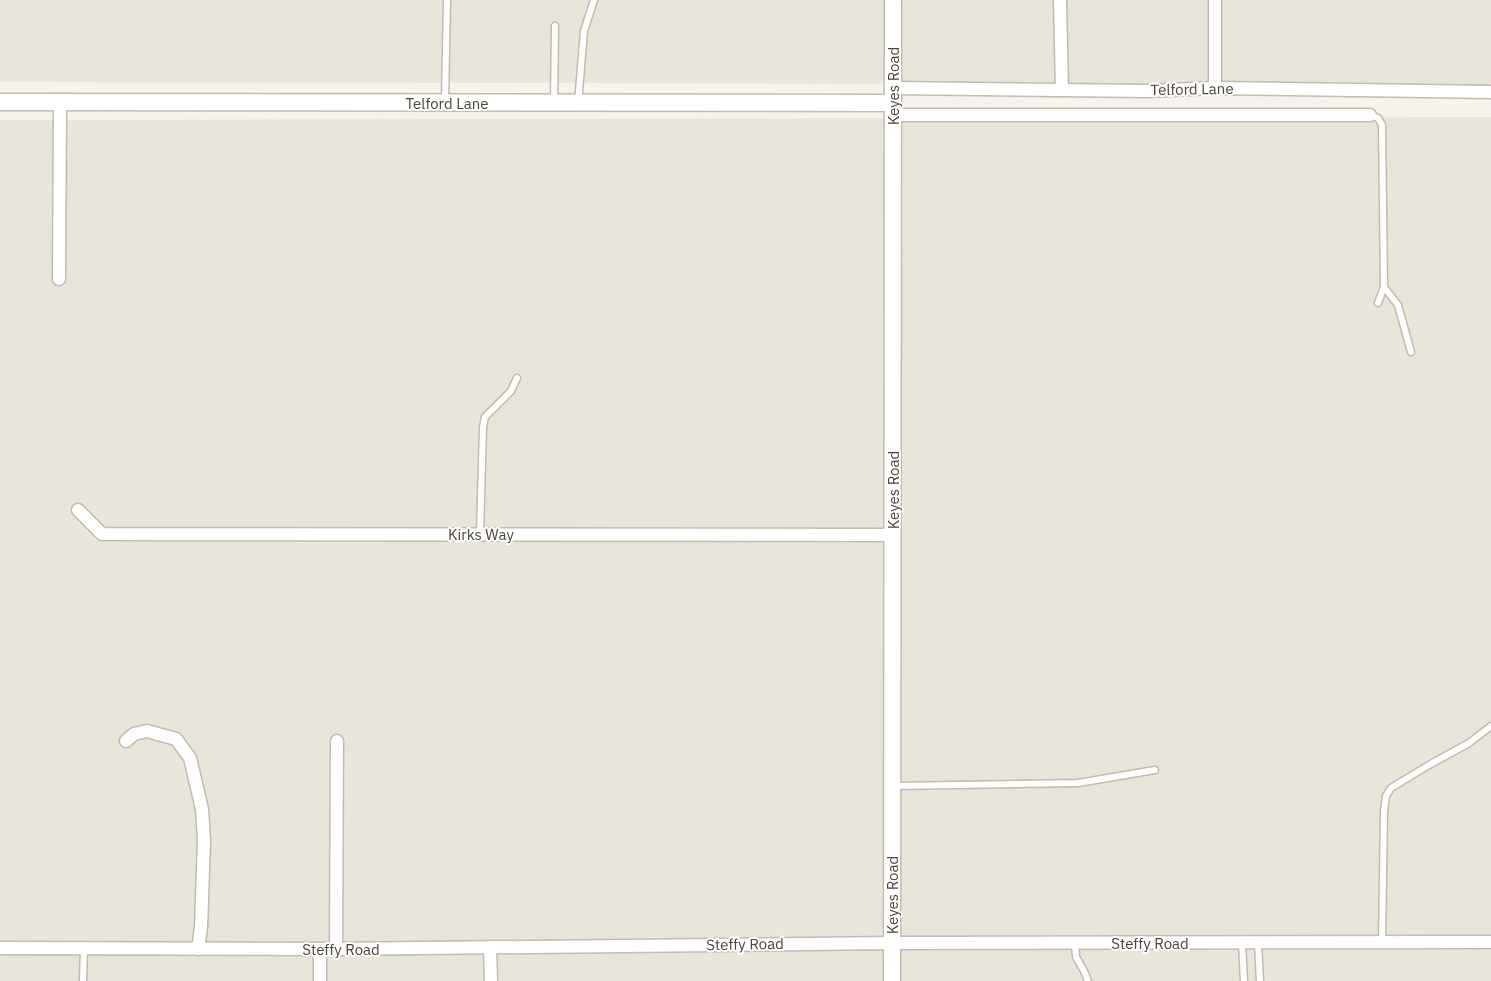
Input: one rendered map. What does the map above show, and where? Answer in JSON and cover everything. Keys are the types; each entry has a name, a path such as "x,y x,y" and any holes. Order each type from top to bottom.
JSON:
{"street":[{"name":"Keyes Road","path":"892,981 894,0"},
{"path":"1060,0 1062,90"},
{"path":"1215,0 1215,88"},
{"name":"Telford Lane","path":"893,102 995,90 1147,91 1215,88 1491,92"},
{"name":"Telford Lane","path":"0,102 578,104 893,102 1370,115"},
{"path":"59,279 60,102"},
{"name":"Kirks Way","path":"78,510 102,534 894,535"},
{"path":"126,741 134,734 147,732 166,736 176,739 190,758 202,809 204,840 201,928 198,949"},
{"path":"336,741 336,949"},
{"name":"Steffy Road","path":"0,948 336,949 892,943 1491,942"},
{"path":"490,947 491,981"},
{"path":"320,949 320,981"}],"lane":[{"path":"445,103 447,0"},
{"path":"578,104 584,31 594,0"},
{"path":"554,104 555,26"},
{"path":"1370,115 1378,118 1382,125 1384,287 1378,303"},
{"path":"1384,287 1398,305 1411,352"},
{"path":"480,534 483,427 485,417 511,391 517,378"},
{"path":"1382,942 1384,811 1386,796 1391,788 1429,764 1470,743 1491,726"},
{"path":"892,786 1078,783 1155,770"},
{"path":"1075,943 1076,957 1088,981"},
{"path":"1242,943 1244,981"},
{"path":"1258,943 1260,981"},
{"path":"83,981 84,948"}],"shaded area":[{"path":"0,0 1491,0 1491,85 0,82"},
{"path":"1491,117 1491,981 0,981 0,120"}]}
